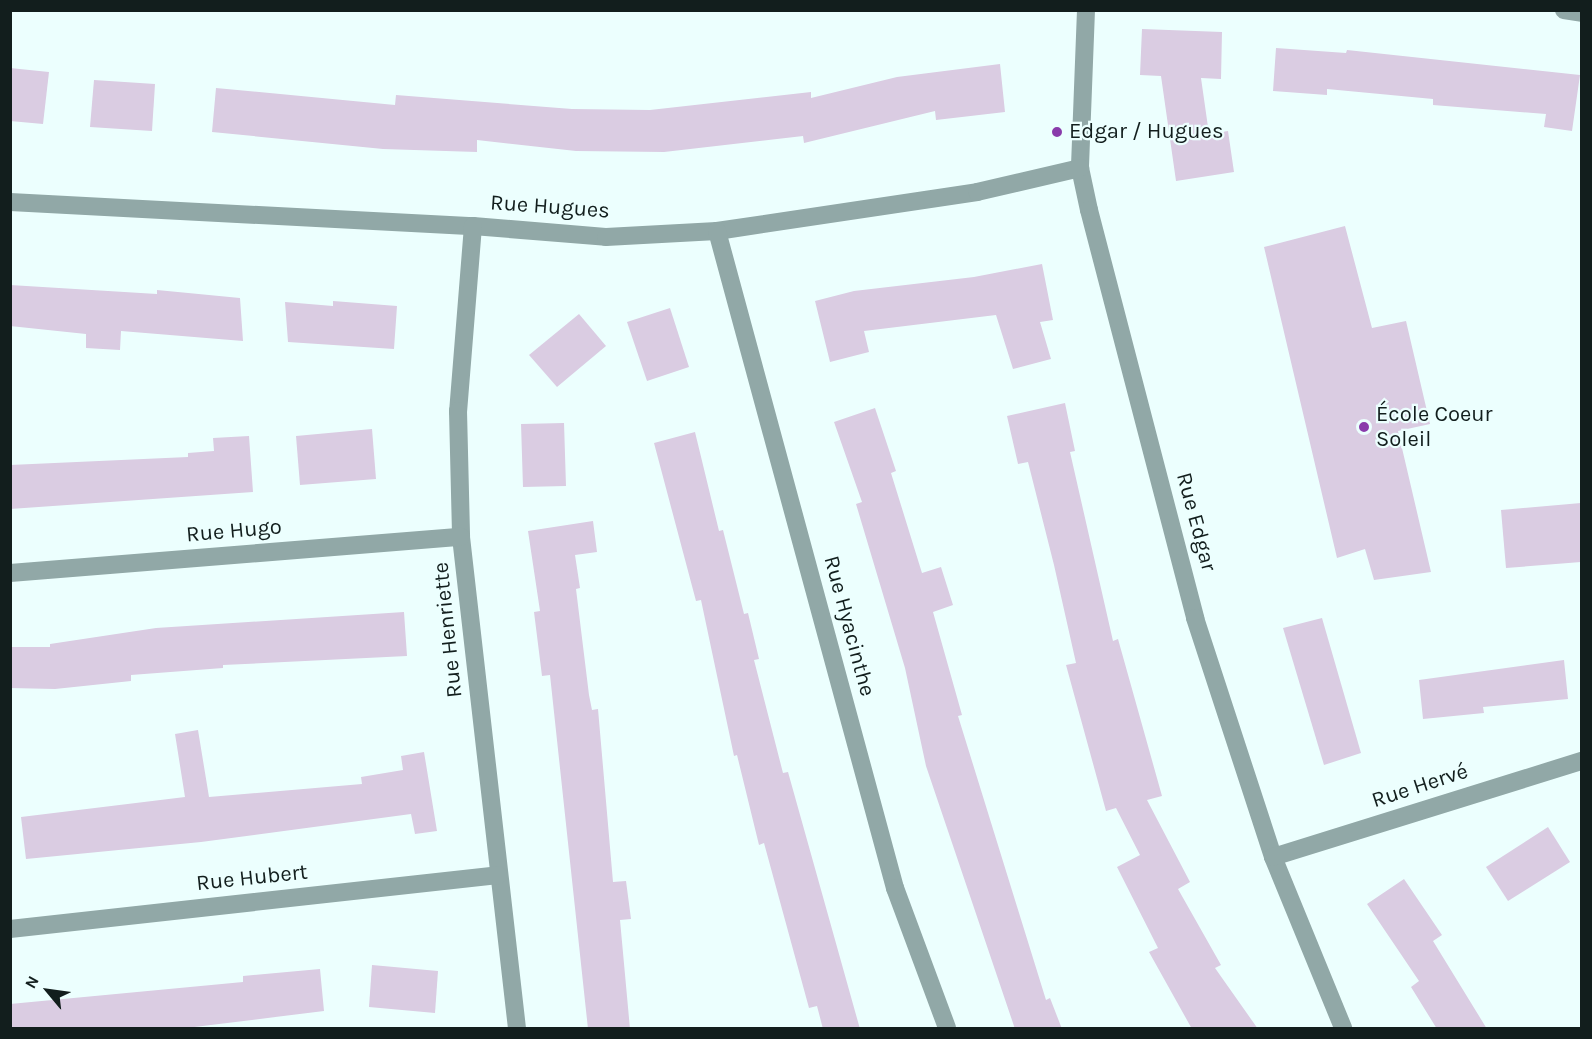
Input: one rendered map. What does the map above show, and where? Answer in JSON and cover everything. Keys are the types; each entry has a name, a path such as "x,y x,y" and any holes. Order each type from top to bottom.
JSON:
{"street":[{"name":"Rue Edgar","path":"1086,10 1080,168 1195,618 1273,857 1343,1029"},
{"path":"1564,10 1581,13"},
{"name":"Rue Hugues","path":"10,202 473,226 606,237 717,231 977,192 1080,168"},
{"name":"Rue Henriette","path":"473,226 458,411 461,537 517,1029"},
{"name":"Rue Hyacinthe","path":"717,231 895,888 947,1029"},
{"name":"Rue Hugo","path":"10,573 461,537"},
{"name":"Rue Hervé","path":"1273,857 1581,761"},
{"name":"Rue Hubert","path":"10,929 498,875"}],"building":[{"path":"1142,29 1222,32 1221,79 1201,78 1209,134 1228,131 1234,172 1176,181 1161,76 1140,75"},
{"path":"1276,48 1346,53 1347,50 1580,75 1572,131 1544,127 1546,114 1433,105 1433,99 1327,89 1327,95 1273,91"},
{"path":"1000,64 1005,112 936,120 935,111 804,143 803,136 664,152 576,151 477,140 477,152 383,149 212,132 216,88 395,105 396,95 572,109 650,110 811,92 811,98 897,77"},
{"path":"10,68 49,72 43,124 10,121"},
{"path":"94,80 155,84 152,131 90,127"},
{"path":"1345,226 1372,328 1406,321 1430,424 1398,431 1431,572 1374,580 1365,549 1337,558 1264,247"},
{"path":"1042,264 1053,320 1040,322 1051,359 1013,369 996,315 864,331 869,352 830,362 815,301 854,291 974,277"},
{"path":"10,285 157,294 157,290 240,298 243,341 121,331 120,350 86,348 86,334 10,326"},
{"path":"333,301 397,306 394,349 288,342 285,302 333,306"},
{"path":"670,308 689,367 647,381 627,322"},
{"path":"579,314 606,346 557,387 529,355"},
{"path":"1065,403 1075,451 1070,452 1113,641 1118,639 1162,796 1147,800 1190,882 1178,889 1221,965 1215,968 1258,1029 1192,1029 1149,952 1158,948 1117,867 1140,855 1116,808 1106,811 1066,665 1076,663 1054,565 1028,462 1018,464 1007,416"},
{"path":"875,408 896,471 891,473 922,573 941,567 953,605 933,612 962,715 958,716 1046,1000 1050,998 1062,1029 1015,1029 926,766 905,668 856,504 862,502 834,422"},
{"path":"564,423 566,486 523,487 521,424"},
{"path":"372,429 376,479 300,485 296,436"},
{"path":"695,432 719,531 723,530 744,614 748,613 759,659 754,660 783,773 788,772 860,1029 823,1029 817,1006 809,1008 764,843 759,845 737,755 734,756 701,600 696,601 654,443"},
{"path":"249,436 253,492 10,509 10,465 188,457 188,453 214,451 213,438"},
{"path":"1581,503 1581,562 1506,568 1501,510"},
{"path":"593,521 597,552 575,555 580,588 576,589 589,695 592,710 598,709 613,882 626,881 631,919 620,920 630,1029 588,1029 550,675 542,676 534,612 540,611 528,531"},
{"path":"404,612 407,656 223,665 223,668 131,675 131,681 55,689 10,688 10,647 50,647 50,644 156,628"},
{"path":"1322,618 1361,753 1324,765 1283,628"},
{"path":"1564,660 1568,699 1483,707 1484,713 1423,719 1419,680"},
{"path":"198,730 209,797 362,784 361,777 403,770 401,756 424,752 437,831 415,834 411,814 201,842 26,859 21,817 185,797 175,734"},
{"path":"1548,827 1570,862 1508,901 1486,867"},
{"path":"1404,879 1442,935 1433,941 1487,1029 1437,1029 1411,987 1419,981 1367,904"},
{"path":"372,965 438,971 435,1013 369,1007"},
{"path":"320,969 324,1011 178,1029 10,1029 10,1004 243,982 243,976"}],"place":[{"name":"Edgar / Hugues","path":"1057,132"},
{"name":"École Coeur Soleil","path":"1364,427"}]}
